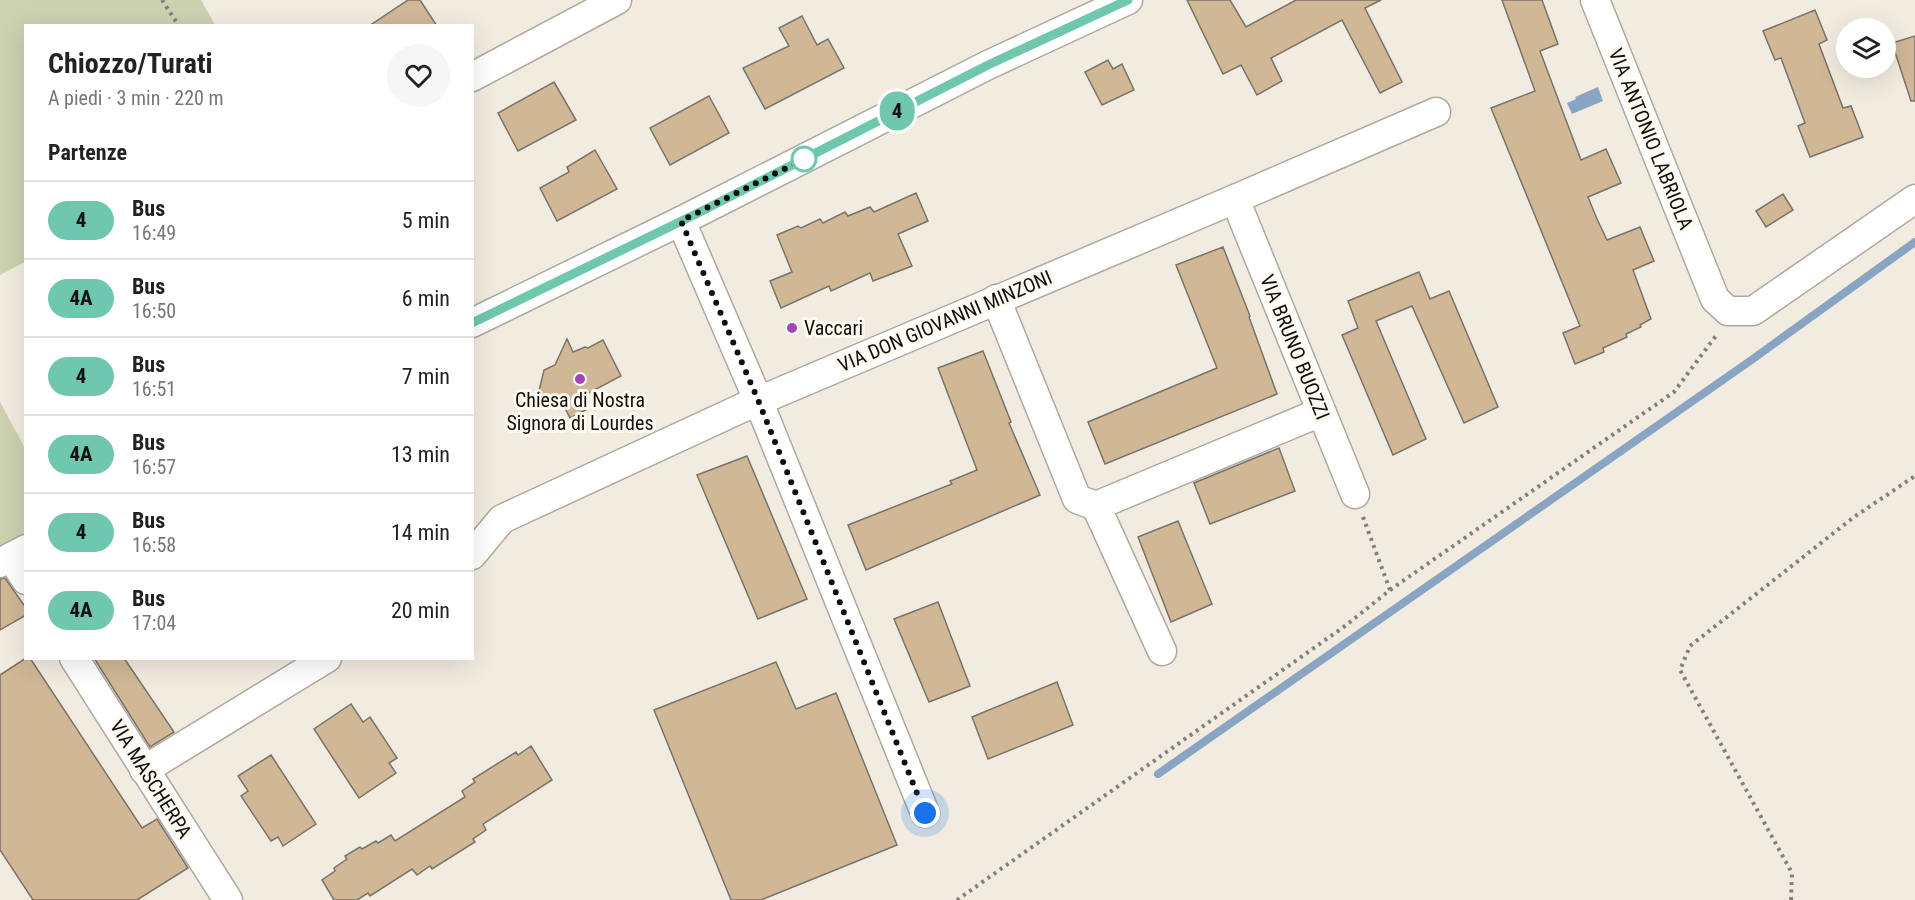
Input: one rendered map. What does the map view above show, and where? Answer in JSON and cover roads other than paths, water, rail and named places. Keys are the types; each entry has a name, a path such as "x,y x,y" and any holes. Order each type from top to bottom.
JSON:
{"street":[{"path":"474,76 617,0"},
{"path":"474,322 681,221 988,65 1128,0"},
{"name":"VIA ANTONIO LABRIOLA","path":"1596,0 1715,299 1728,311 1753,311 1915,199"},
{"name":"VIA DON GIOVANNI MINZONI","path":"474,553 502,519 758,400 1436,112"},
{"name":"VIA BRUNO BUOZZI","path":"1235,199 1355,494"},
{"path":"681,221 758,400 925,813"},
{"path":"996,299 1087,502 1162,651"},
{"path":"1087,502 1321,412"},
{"name":"VIA MASCHERPA","path":"75,660 228,900"},
{"path":"144,771 324,660"}],"water":[{"path":"1598,87 1603,101 1572,114 1567,103"}],"waterway":[{"path":"1158,774 1750,361 1915,242"}],"place":[{"name":"Vaccari","path":"792,328"},
{"name":"Chiesa di Nostra Signora di Lourdes","path":"580,379"}]}
